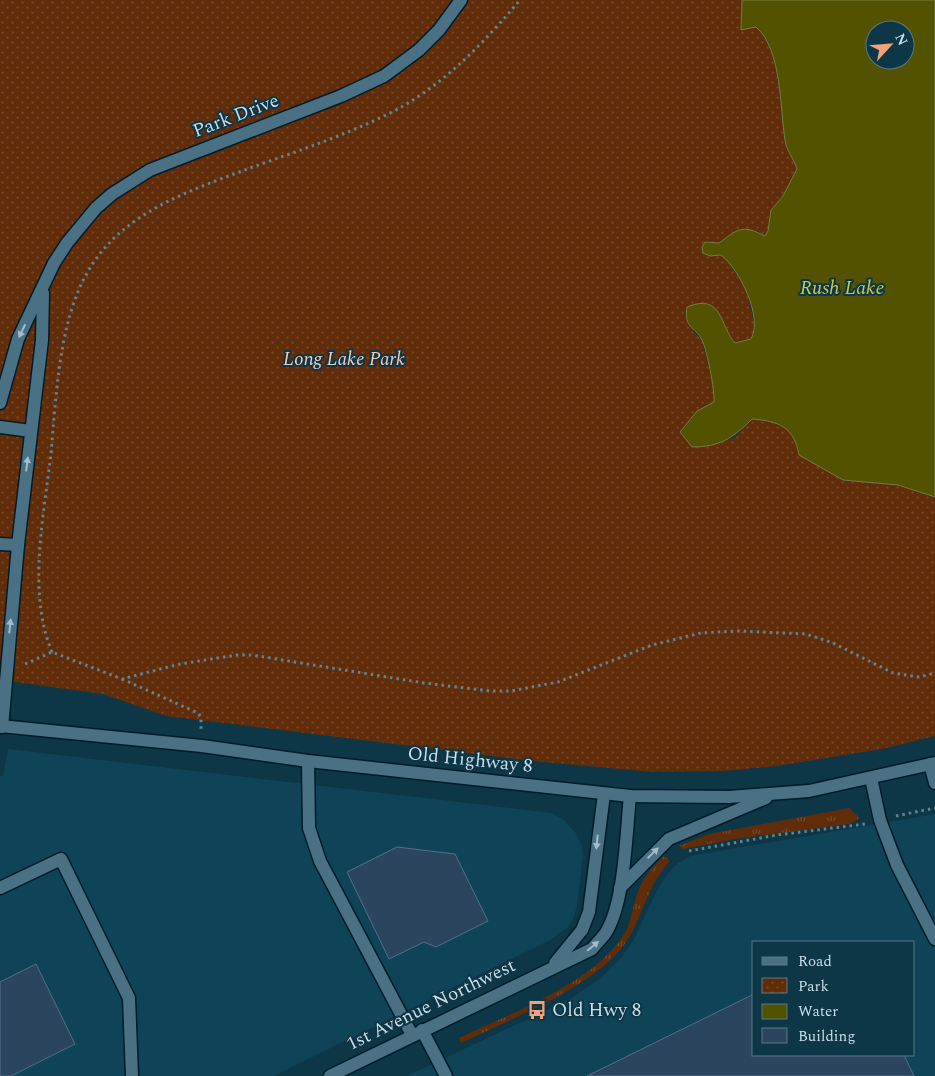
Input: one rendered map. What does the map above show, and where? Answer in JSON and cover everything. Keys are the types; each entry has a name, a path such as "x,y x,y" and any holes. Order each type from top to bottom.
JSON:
{"street":[{"name":"Park Drive","path":"0,402 18,339 44,288 54,262 89,215 112,194 150,170 348,93 384,76 419,50 439,30 461,0"},
{"name":"Park Drive","path":"1,726 18,545 42,340 44,288"},
{"path":"0,427 31,431"},
{"path":"0,544 18,545"},
{"name":"Old Highway 8","path":"1,726 202,746 308,760 630,796 729,797 809,791 932,764"},
{"path":"308,760 309,828 320,861 417,1032 446,1076"},
{"path":"932,764 935,783"},
{"path":"871,778 880,820 897,865 935,939"},
{"path":"620,888 669,839 777,793"},
{"name":"1st Avenue Northwest","path":"550,968 582,930 589,912 604,794"},
{"name":"1st Avenue Northwest","path":"330,1076 592,948 605,934 614,913 620,888 630,796"},
{"path":"0,888 61,859 129,998 132,1076"}],"path":[{"path":"52,652 44,634 39,568 55,409 69,318 76,297 95,260 134,222 179,195 328,140 383,117 406,104 446,77 480,44 520,0"},
{"path":"122,679 180,664 237,655 252,655 424,683 490,691 511,691 558,682 652,645 701,632 738,631 806,634 834,643 893,673 919,677 935,673"},
{"path":"18,667 52,652 122,679 198,713 201,717 202,746"},
{"path":"894,817 935,808"},
{"path":"683,853 744,840 866,824"}],"shaded area":[{"path":"8,749 552,813 564,820 575,832 582,846 583,856 577,906 568,927 550,940 274,1076 0,1076 0,776 3,776"},
{"path":"935,814 935,1076 407,1076 570,999 601,978 620,959 633,941 656,892 667,874 678,863 690,856"}],"green space":[{"name":"Long Lake Park","path":"0,0 742,0 742,30 756,27 765,37 771,49 778,80 786,144 797,169 783,196 771,210 768,231 765,236 757,231 724,240 719,244 713,242 710,256 721,255 725,258 746,288 756,331 752,339 735,343 718,312 705,305 695,304 692,330 702,340 715,392 714,402 697,411 701,447 734,438 752,419 768,420 790,430 797,441 843,480 898,485 935,498 935,736 882,749 777,766 724,771 652,772 533,761 166,716 103,694 0,680"},
{"path":"849,808 860,818 850,824 735,839 683,849 679,846 709,834"},
{"path":"664,856 670,861 655,881 636,924 624,945 610,961 571,989 526,1013 461,1043 459,1038 547,997 589,971 606,956 625,934 639,889 653,867"}],"water":[{"name":"Rush Lake","path":"742,0 935,0 935,497 898,485 843,480 799,455 797,445 789,432 784,427 770,422 752,419 725,440 702,447 692,447 680,432 697,411 714,402 712,380 706,352 699,335 688,323 687,307 708,304 714,308 719,313 735,343 751,339 754,330 752,307 742,282 721,255 710,256 703,253 702,247 705,242 719,243 736,231 745,229 765,236 768,231 771,210 783,196 797,169 786,144 778,80 771,50 765,37 756,27 741,30"}],"building":[{"path":"397,847 455,854 488,921 436,947 424,942 389,959 347,872"},
{"path":"36,964 75,1044 11,1076 0,1076 0,982"},
{"path":"752,995 752,1056 904,1056 914,1076 587,1076"}],"place":[{"name":"Old Hwy 8","path":"537,1010"}]}
